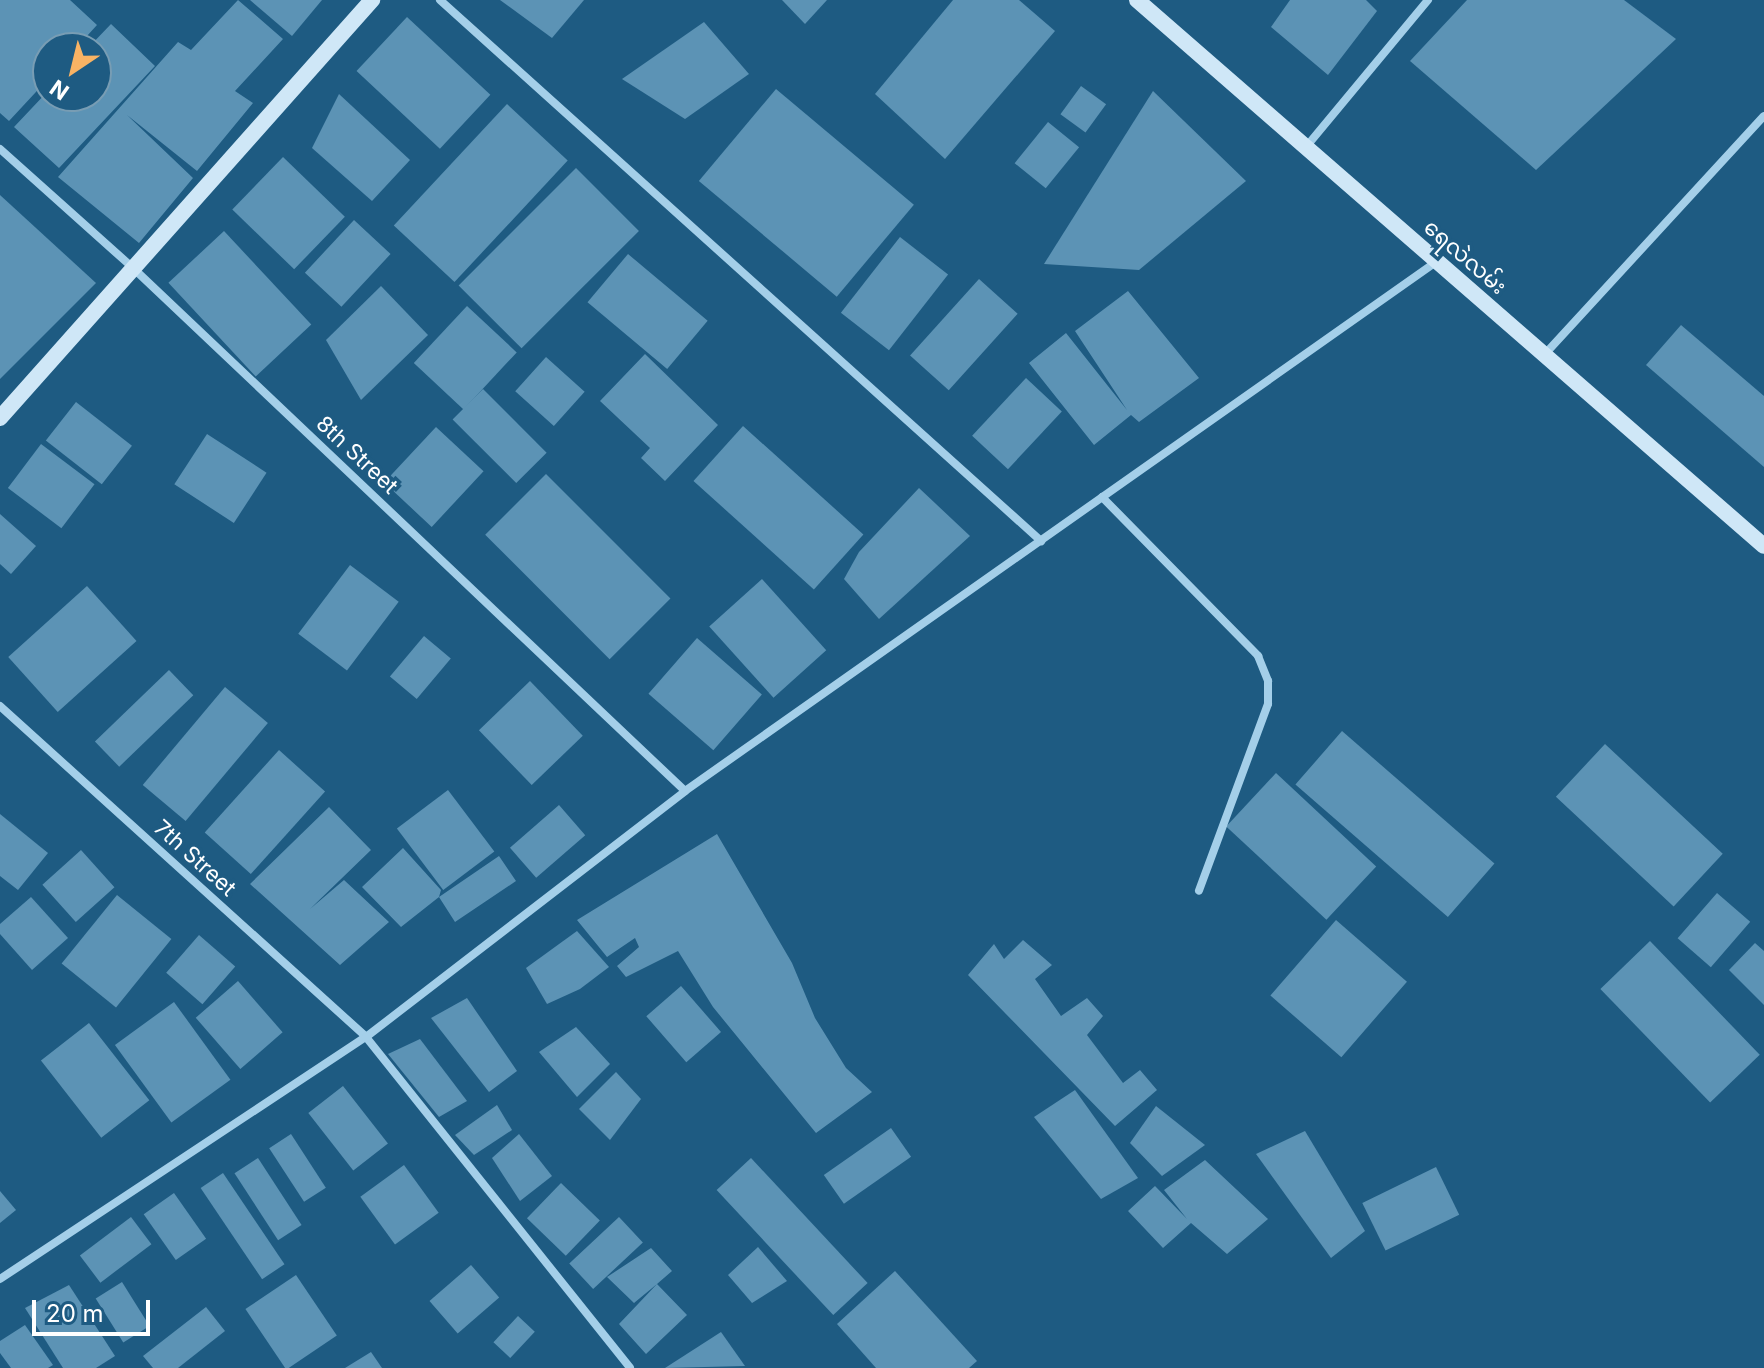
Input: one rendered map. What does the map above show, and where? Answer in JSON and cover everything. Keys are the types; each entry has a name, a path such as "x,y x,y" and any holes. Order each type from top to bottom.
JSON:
{"main road":[{"path":"0,418 372,0"},
{"name":"ရေလဲလမ်း","path":"1137,0 1764,546"}],"street":[{"path":"440,0 1041,541"},
{"path":"1306,148 1428,0"},
{"path":"1545,354 1764,116"},
{"name":"8th Street","path":"0,149 133,268 685,791"},
{"path":"0,1279 366,1037 685,791 1436,262"},
{"path":"1102,497 1258,656 1268,681 1268,704 1199,891"},
{"name":"7th Street","path":"0,706 366,1037 630,1368"}],"building":[{"path":"0,0 70,0 97,25 91,32 32,32 32,96 9,121 0,113"},
{"path":"238,0 283,39 235,91 253,103 197,171 127,115 193,178 139,243 58,177 178,42 191,50"},
{"path":"250,0 322,0 292,36"},
{"path":"500,0 584,0 552,38"},
{"path":"782,0 827,0 805,24"},
{"path":"953,0 1019,0 1055,31 945,159 875,94"},
{"path":"1290,0 1366,0 1377,11 1328,75 1271,27"},
{"path":"1467,0 1624,0 1676,39 1536,170 1410,61"},
{"path":"407,17 490,95 440,149 357,71"},
{"path":"704,22 749,74 685,119 622,79"},
{"path":"111,24 155,66 112,112 112,32 103,32"},
{"path":"1081,86 1106,104 1086,133 1060,114"},
{"path":"776,89 914,205 837,297 699,181"},
{"path":"1153,91 1246,181 1139,270 1044,264"},
{"path":"339,94 410,160 372,201 312,148"},
{"path":"507,104 568,161 454,282 394,225"},
{"path":"32,108 32,112 112,112 59,168 14,127"},
{"path":"1048,122 1079,147 1046,188 1015,163"},
{"path":"283,157 345,217 294,269 232,210"},
{"path":"576,168 639,231 522,348 459,285"},
{"path":"0,195 96,283 0,379"},
{"path":"354,220 391,254 341,307 305,273"},
{"path":"224,231 311,325 256,376 168,283"},
{"path":"900,237 948,275 889,350 841,313"},
{"path":"628,254 708,321 667,369 588,302"},
{"path":"979,279 1018,314 949,390 910,356"},
{"path":"381,286 428,335 361,400 326,340"},
{"path":"1128,291 1199,378 1139,422 1131,415 1094,445 1029,363 1066,333 1127,410 1075,331"},
{"path":"467,306 517,352 464,409 414,363"},
{"path":"1681,325 1764,396 1764,467 1646,365"},
{"path":"645,354 718,425 665,481 641,458 650,448 600,401"},
{"path":"546,357 585,392 554,426 515,391"},
{"path":"1026,378 1062,411 1008,469 972,436"},
{"path":"483,389 547,453 516,483 453,419"},
{"path":"76,402 132,446 102,484 46,441"},
{"path":"743,426 863,534 814,589 693,481"},
{"path":"436,427 484,471 432,527 384,483"},
{"path":"207,434 267,473 234,523 174,484"},
{"path":"41,444 95,484 61,528 8,488"},
{"path":"546,474 670,598 610,659 485,535"},
{"path":"919,488 970,536 879,619 844,579 859,552"},
{"path":"0,514 36,546 11,574 0,564"},
{"path":"350,565 399,602 347,670 298,634"},
{"path":"762,579 826,650 773,698 709,627"},
{"path":"87,586 137,641 58,712 8,657"},
{"path":"424,636 451,658 417,699 390,677"},
{"path":"697,638 762,694 713,750 648,694"},
{"path":"169,670 193,695 119,767 95,742"},
{"path":"530,681 583,736 532,785 479,730"},
{"path":"225,687 268,723 186,821 143,785"},
{"path":"1342,731 1494,864 1448,917 1295,785"},
{"path":"1605,744 1723,854 1674,906 1556,797"},
{"path":"279,750 325,791 251,874 205,832"},
{"path":"1276,773 1376,866 1326,920 1226,826"},
{"path":"448,790 494,851 443,890 397,829"},
{"path":"559,805 585,835 536,878 510,848"},
{"path":"329,807 371,850 310,909 344,880 389,922 340,965 250,884"},
{"path":"0,814 48,853 18,890 0,876"},
{"path":"717,834 792,963 815,1018 846,1068 872,1092 816,1133 713,1007 678,951 626,977 617,966 639,947 635,938 607,957 577,920"},
{"path":"403,848 441,890 439,897 401,927 362,887"},
{"path":"81,850 114,887 76,922 42,885"},
{"path":"499,856 516,881 455,922 439,897"},
{"path":"1717,893 1750,922 1711,967 1678,938"},
{"path":"117,895 171,939 116,1007 62,963"},
{"path":"31,897 68,938 32,970 0,934 0,924"},
{"path":"1336,920 1407,982 1341,1057 1270,995"},
{"path":"577,931 609,967 580,989 547,1004 526,968"},
{"path":"199,935 235,966 202,1004 166,973"},
{"path":"1023,940 1052,965 1035,979 1061,1016 1087,998 1103,1016 1087,1035 1123,1083 1140,1070 1157,1090 1115,1126 968,975 994,944 1004,959"},
{"path":"1650,941 1760,1055 1710,1103 1600,989"},
{"path":"1755,943 1764,951 1764,1005 1729,970"},
{"path":"238,981 283,1032 240,1069 196,1018"},
{"path":"681,986 721,1032 686,1062 646,1016"},
{"path":"467,998 517,1071 489,1092 431,1018"},
{"path":"174,1002 230,1080 171,1123 115,1045"},
{"path":"89,1023 149,1100 101,1138 41,1061"},
{"path":"576,1027 610,1064 577,1097 539,1052"},
{"path":"420,1039 467,1101 439,1117 388,1054"},
{"path":"616,1072 641,1099 610,1140 579,1109"},
{"path":"343,1086 388,1144 353,1171 308,1113"},
{"path":"1075,1090 1138,1178 1101,1199 1034,1117"},
{"path":"497,1105 512,1130 474,1155 455,1135"},
{"path":"1156,1106 1205,1145 1162,1176 1130,1143"},
{"path":"891,1128 911,1157 844,1204 824,1175"},
{"path":"1305,1131 1365,1231 1331,1258 1256,1154"},
{"path":"291,1134 326,1188 304,1202 269,1148"},
{"path":"519,1134 552,1176 520,1201 492,1158"},
{"path":"258,1158 302,1225 278,1240 235,1173"},
{"path":"751,1158 868,1283 833,1315 717,1190"},
{"path":"1205,1160 1268,1219 1227,1254 1191,1223 1163,1248 1128,1211 1155,1186 1187,1219 1164,1190"},
{"path":"404,1165 439,1213 395,1244 360,1197"},
{"path":"1436,1167 1459,1215 1386,1251 1362,1203"},
{"path":"223,1173 285,1264 262,1279 201,1188"},
{"path":"561,1183 600,1221 566,1256 527,1218"},
{"path":"0,1191 16,1210 0,1223"},
{"path":"174,1193 206,1239 176,1260 144,1214"},
{"path":"131,1217 151,1244 100,1283 80,1256"},
{"path":"619,1217 643,1243 593,1289 569,1263"},
{"path":"758,1247 787,1281 752,1303 728,1275"},
{"path":"651,1248 672,1271 634,1303 607,1277"},
{"path":"471,1265 499,1297 458,1334 429,1301"},
{"path":"895,1271 977,1361 969,1368 876,1368 837,1324"},
{"path":"296,1275 337,1336 285,1368 245,1309"},
{"path":"122,1282 150,1326 123,1343 96,1298"},
{"path":"657,1284 687,1315 646,1354 619,1324"},
{"path":"69,1285 115,1356 96,1368 63,1368 25,1308"},
{"path":"206,1307 225,1331 178,1368 153,1368 143,1356"},
{"path":"518,1316 535,1332 510,1358 493,1342"},
{"path":"25,1325 53,1365 48,1368 11,1368 0,1353 0,1341"},
{"path":"721,1332 745,1366 665,1368"},
{"path":"371,1352 382,1368 345,1368"}]}
